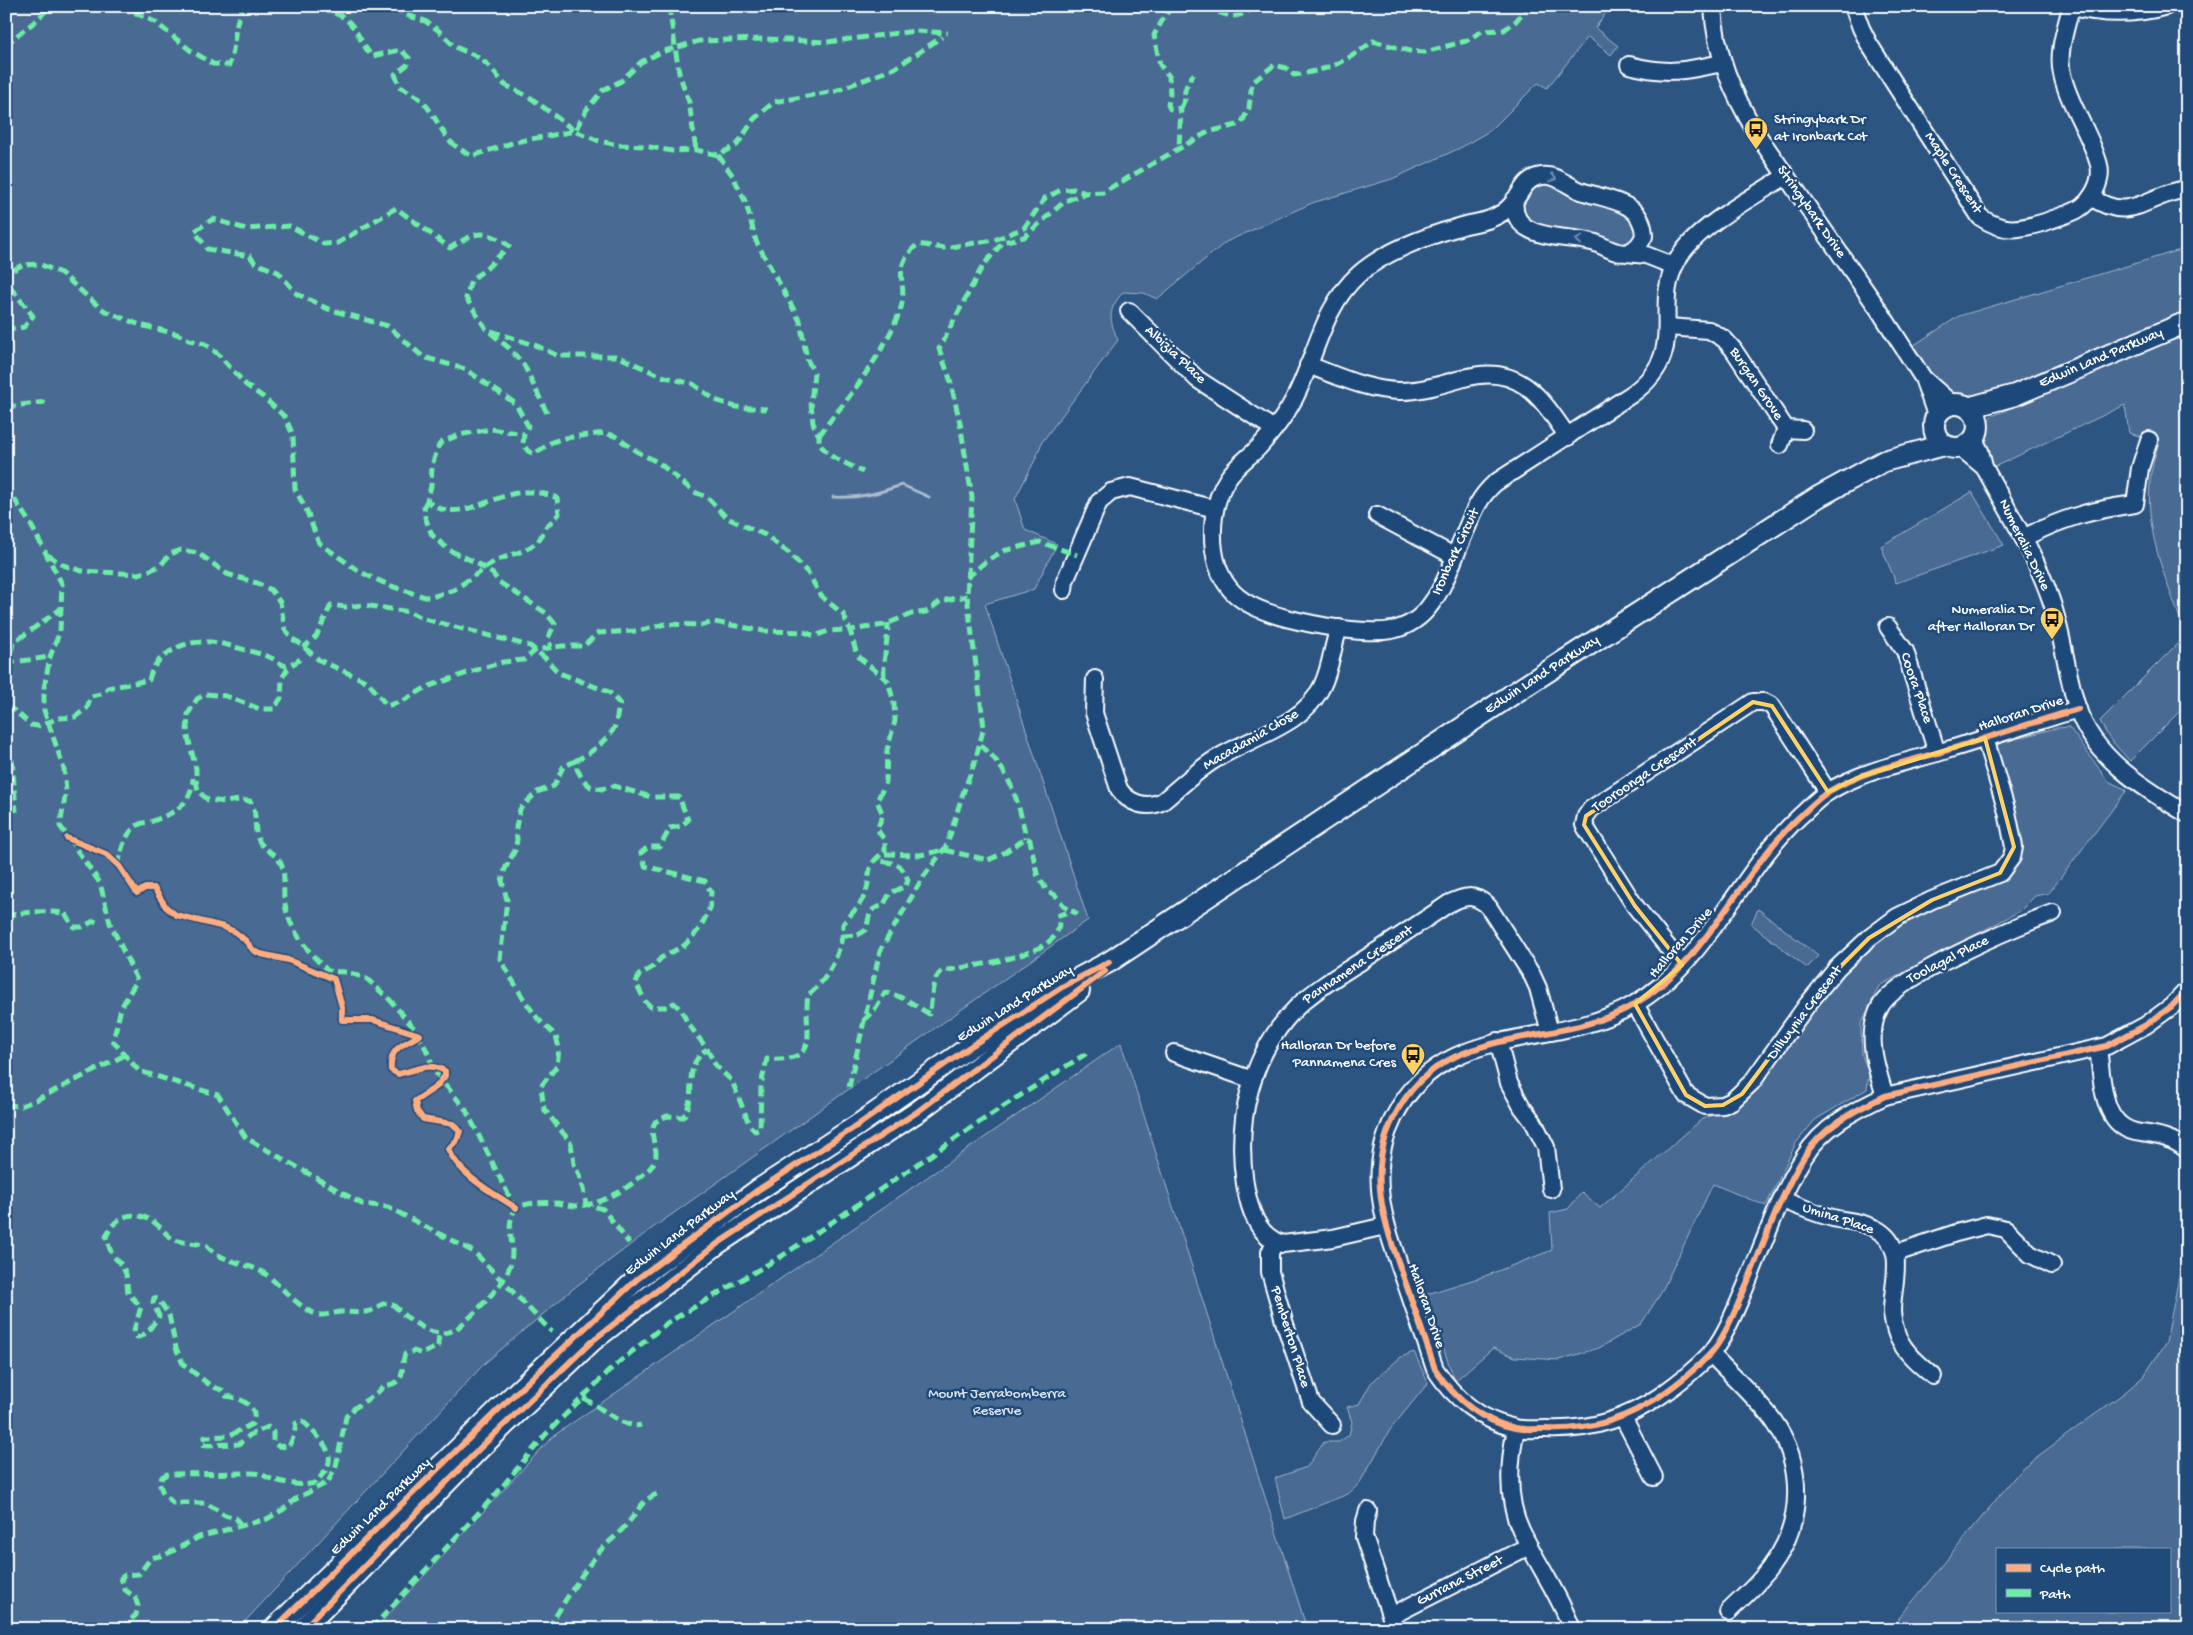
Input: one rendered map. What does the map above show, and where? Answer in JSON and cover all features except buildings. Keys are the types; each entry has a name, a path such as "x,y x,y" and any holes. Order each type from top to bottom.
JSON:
{"main road":[{"name":"Edwin Land Parkway","path":"274,1629 501,1407 637,1279 758,1190 858,1125 968,1048 1062,987 1109,962 1519,690 1842,482 2015,395 2187,322"},
{"name":"Edwin Land Parkway","path":"303,1629 481,1446 592,1341 619,1319 717,1244 917,1112 1198,904"}],"street":[{"name":"Stringybark Drive","path":"1713,6 1722,63 1742,110 1956,426"},
{"name":"Maple Crescent","path":"1853,6 1869,44 1980,217 1993,226 2006,230 2030,226 2078,210 2091,198"},
{"path":"2166,6 2139,12 2115,13 2071,7 2061,47 2061,72 2099,166 2098,184 2091,198 2115,210 2128,209 2171,191 2187,189"},
{"path":"1629,66 1654,72 1672,72 1722,63"},
{"name":"Ironbark Circuit","path":"1674,266 1653,250 1638,216 1626,205 1612,199 1583,192 1552,177 1541,176 1530,180 1506,209 1492,218 1446,231 1398,250 1371,264 1343,291 1331,310 1293,401 1274,429 1229,477 1215,509 1213,526 1221,576 1232,591 1244,601 1265,612 1304,622 1374,631 1393,630 1410,624 1431,604 1447,576 1482,494 1495,483 1568,437 1645,384 1655,372 1663,354 1668,327 1667,292 1674,266 1688,244 1700,233 1786,176"},
{"path":"1515,199 1516,214 1526,227"},
{"name":"Ironbark Circuit","path":"1482,222 1511,222 1544,235 1586,240 1616,252 1646,255 1674,266"},
{"path":"1627,253 1642,241 1644,232"},
{"name":"Albizia Place","path":"1130,311 1197,379 1274,429"},
{"name":"Burgan Grove","path":"1668,327 1709,330 1724,339 1733,349 1786,429"},
{"path":"1308,365 1376,389 1400,391 1426,389 1489,374 1512,380 1527,386 1543,400 1568,437"},
{"name":"Numeralia Drive","path":"1956,426 1980,451 1984,467 2038,569 2051,600 2078,709 2099,748 2138,784 2187,814"},
{"name":"Burgan Grove","path":"1786,429 1803,430"},
{"name":"Burgan Grove","path":"1780,445 1786,429"},
{"path":"2023,538 2062,520 2083,513 2135,504 2140,468 2148,440"},
{"path":"1064,590 1065,581 1099,502 1111,492 1130,487 1215,509"},
{"path":"1377,515 1454,556"},
{"name":"Coora Place","path":"1888,627 1905,651 1937,753"},
{"name":"Macadamia Close","path":"1095,679 1094,713 1119,789 1126,798 1136,803 1156,804 1163,801 1212,761 1302,713 1322,687 1332,646 1339,628"},
{"name":"Tooroonga Crescent","path":"1682,965 1635,906 1584,825 1586,816 1591,809 1753,702 1764,702 1772,706 1828,792"},
{"name":"Halloran Drive","path":"2078,709 1862,776 1828,792 1800,816 1768,850 1707,937 1658,988 1635,1004 1610,1017 1581,1027 1498,1041 1462,1052 1436,1067 1416,1086 1394,1117 1380,1157 1379,1182 1386,1226 1435,1369 1444,1384 1463,1402 1489,1420 1516,1429 1565,1429 1592,1426 1623,1418 1677,1384 1711,1354 1732,1317 1804,1156 1822,1135 1863,1106 1885,1096 2098,1049 2146,1025 2172,1006 2187,990"},
{"name":"Dillwynia Crescent","path":"1635,1004 1686,1096 1705,1106 1723,1105 1732,1101 1752,1082 1807,1005 1837,968 1869,938 1897,917 1932,900 2000,873 2007,866 2014,847 2007,812 1985,738"},
{"name":"Pannamena Crescent","path":"1276,1242 1260,1229 1255,1219 1246,1188 1242,1167 1244,1111 1253,1080 1275,1036 1297,1008 1310,996 1448,904 1467,896 1477,898 1488,906 1532,975 1538,988 1550,1032"},
{"name":"Toolagal Place","path":"1885,1096 1876,1067 1872,1037 1880,1006 1894,991 1913,978 2011,928 2053,913"},
{"path":"1498,1041 1510,1083 1546,1147 1551,1189"},
{"path":"2098,1049 2106,1103 2113,1119 2127,1130 2167,1138 2187,1150"},
{"path":"1174,1053 1253,1080"},
{"name":"Umina Place","path":"1783,1200 1836,1218 1858,1222 1875,1228 1888,1239 1896,1253"},
{"path":"1933,1376 1913,1360 1898,1337 1892,1311 1897,1277 1896,1253 1987,1225 2006,1229 2030,1254 2052,1265"},
{"path":"1276,1242 1283,1244 1333,1238 1386,1226"},
{"name":"Pemberton Place","path":"1276,1242 1270,1252 1270,1272 1284,1321 1311,1402 1332,1425"},
{"path":"1711,1354 1767,1412 1778,1427 1790,1453 1796,1484 1794,1517 1782,1550 1766,1574 1728,1612"},
{"path":"1623,1418 1654,1478"},
{"path":"1516,1429 1511,1449 1511,1491 1520,1528 1556,1592 1572,1629"},
{"path":"1368,1511 1365,1520 1364,1537 1393,1623"},
{"name":"Gurrana Street","path":"1393,1623 1529,1546"}],"highlighted area":[{"path":"1753,702 1772,706 1828,792 1862,776 1985,738 2014,847 2000,873 1932,900 1869,938 1829,978 1742,1094 1723,1105 1705,1106 1686,1095 1635,1004 1682,965 1635,906 1584,825 1586,816"}],"green space":[{"path":"6,6 1611,6 1595,28 1618,46 1611,55 1588,37 1547,88 1538,83 1491,130 1460,148 1392,179 1312,203 1226,242 1157,299 1144,293 1123,292 1114,305 1111,315 1111,321 1118,340 1042,442 1015,499 1025,530 1057,544 1034,589 985,604 1088,920 647,1232 574,1288 485,1363 238,1629 6,1629"},
{"path":"1545,180 1631,215 1639,233 1626,248 1547,231 1522,216 1522,201 1525,193"},
{"path":"2187,248 2187,316 2029,382 1981,396 1950,393 1936,385 1911,347 1959,316"},
{"path":"2187,336 2187,704 2130,761 2109,738 2100,721 2186,635 2160,561 2151,522 2149,503 2151,478 2153,462 2159,442 2129,433 2125,405 1994,467 1979,431 1992,416 2168,342"},
{"path":"1972,492 2004,545 1896,583 1881,546"},
{"path":"2069,727 2108,781 2127,790 2049,893 2035,896 2020,911 1879,986 1861,1024 1862,1055 1869,1074 1867,1089 1815,1120 1796,1143 1766,1206 1713,1184 1661,1293 1641,1324 1599,1348 1559,1360 1515,1357 1493,1348 1455,1381 1424,1295 1485,1276 1552,1250 1550,1213 1568,1209 1582,1192 1600,1208 1702,1119 1727,1110 1760,1081 1837,980 1898,922 1982,890 2012,869 1994,752 1998,744 2056,728"},
{"path":"1758,909 1818,956 1807,968 1751,924"},
{"name":"Mount Jerrabomberra Reserve","path":"1121,1043 1307,1629 375,1629 552,1437"},
{"path":"2187,1237 2187,1629 1890,1629 2023,1467 2124,1393 2144,1376 2166,1342"},
{"path":"1414,1352 1428,1383 1390,1430 1359,1484 1348,1494 1285,1519 1275,1478 1307,1467 1324,1442 1339,1442 1349,1435 1352,1422 1347,1407 1359,1404 1371,1383 1401,1357"}],"waterway":[{"path":"833,497 868,495 902,485 929,497"}],"marked path":[{"path":"6,46 45,12 49,6"},
{"path":"121,6 155,22 190,50 213,64 229,65 238,20 244,6"},
{"path":"321,6 348,21 372,56 401,50 409,58 407,65 395,74 400,87 424,103 450,141 472,156 515,142 575,131 599,141 618,145 644,146 672,151 696,150 718,155 737,145 754,119 774,102 835,91 895,68 942,37"},
{"path":"395,6 406,15 425,21 438,30 455,47 476,56 487,64 505,85 531,98 575,131 587,109 603,90 621,81 641,62 661,52 699,41 766,39 827,42 915,31 948,33"},
{"path":"669,6 679,73 689,102 696,150"},
{"path":"1173,6 1154,35 1160,65 1169,76 1170,95 1168,105 1170,109 1181,108 1179,148"},
{"path":"1205,6 1231,16 1243,14 1256,6"},
{"path":"819,436 867,372 889,336 900,311 903,292 901,276 904,261 918,244 944,248 994,240 1024,228 1045,198 1061,190 1074,189 1086,193 1103,192 1208,132 1241,124 1249,108 1252,83 1274,65 1286,68 1294,75 1317,71 1345,60 1373,41 1410,51 1425,52 1466,41 1482,31 1504,30 1516,21 1528,6"},
{"path":"1181,108 1185,99 1186,86 1194,74"},
{"path":"718,155 733,176 746,203 756,241 800,321 807,359 814,373 811,403 813,423 819,436 819,444 831,456 863,472"},
{"path":"849,1087 880,951 922,879 947,845 975,761 984,727 967,596 972,497 960,423 950,379 939,349 982,267 1003,242 1024,237 1065,201 1086,193"},
{"path":"547,413 524,365 509,348 486,329 466,298 471,280 487,268 509,246 493,236 479,234 450,248 396,208 338,243 324,244 290,226 246,229 213,219 195,231 207,249 250,256 255,263 278,272 297,294 328,309 388,326 423,357 465,369 516,404 528,426 524,434 523,444 528,451 534,454 552,442 565,438 605,433 615,436 636,451 659,463 694,492 707,497 727,518 765,535 789,553 808,573 821,596 843,614 850,630 884,625 911,614 926,612 941,601 967,596"},
{"path":"6,325 14,329 24,327 33,316 12,289 7,279 10,272 22,265 39,264 61,273 107,312 140,325 177,334 189,340 205,344 218,354 246,385 263,397 285,417 293,435 295,489 306,509 319,543 360,572 391,586 425,597 454,590 495,561 525,550 538,542 546,527 559,514 557,498 535,492 512,494 458,510 447,510 427,501 431,486 432,465 439,445 442,442 459,435 491,429 524,434"},
{"path":"491,331 537,346 558,356 617,356 661,376 693,384 715,400 736,407 767,409"},
{"path":"6,407 45,402"},
{"path":"6,486 31,525 62,584 60,631 50,657 44,688 44,710 64,769 66,791 60,826 100,883 110,923 137,980 121,1008 113,1041 139,1071 218,1095 246,1138 362,1204 388,1207 474,1252 552,1332"},
{"path":"427,501 424,506 425,517 432,535 449,550 475,562 493,574 499,582 546,613 555,624 548,638 551,647"},
{"path":"967,578 985,562 1003,551 1040,542 1077,555"},
{"path":"48,555 63,565 82,571 138,574 161,565 170,554 181,550 198,553 227,574 257,583 271,590 280,602 285,629 292,639 298,642 319,660 368,682 387,706 403,701 427,687 479,669 503,662 524,660 536,650 562,646 584,646 598,633 638,631 665,624 703,625 714,622 764,631 804,632 815,636 828,631 850,630 856,652 860,658 888,681 894,703 895,721 887,750 886,782 877,801 883,815 877,829 885,841 885,852 871,866 864,897 843,924 840,944 833,963 822,981 808,995 808,1032 804,1050 797,1055 785,1059 767,1059 761,1085 760,1129 755,1131 750,1126 732,1081 716,1066 707,1049 687,1022 682,1011 674,1003 667,1007 651,1007 645,1001 636,983 639,975 653,967 661,958 685,945 700,928 710,908 711,892 705,881 645,866 641,853 648,847 660,847 670,828 681,826 688,820 679,797 651,797 614,786 602,789 591,787 583,780 577,769 577,760 603,742 614,728 620,704 609,692 559,673 545,658 530,646 424,619 410,612 363,605 345,607 331,605 316,637 303,648"},
{"path":"6,696 13,643 62,608"},
{"path":"884,676 888,623"},
{"path":"6,707 15,711 31,725 38,726 59,718 75,717 87,708 91,696 101,694 108,688 149,680 153,668 161,659 176,648 191,643 223,644 264,655 286,666 294,662"},
{"path":"6,663 50,657"},
{"path":"300,659 287,670 282,678 281,698 274,709 260,709 226,696 206,694 197,699 188,714 187,733 196,769 198,791 208,800 225,802 250,801 254,810 259,841 278,858 282,866 287,914 301,941 328,971 348,972 367,979 390,1000 413,1027 426,1049 435,1072 466,1110 512,1202"},
{"path":"980,745 998,764 1011,786 1020,811 1026,838"},
{"path":"6,746 12,758 16,812"},
{"path":"577,760 563,767 554,786 537,792 520,809 516,827 517,840 515,850 505,869 502,881 507,900 500,959 538,1019 556,1036 559,1048 557,1066 541,1086 544,1109 571,1143 574,1164 581,1179 586,1204 603,1209 629,1243"},
{"path":"119,866 120,855 126,838 133,829 142,823 161,818 181,806 190,794 193,778"},
{"path":"843,936 858,935 866,930 872,911 883,906 890,893 906,886 908,880 899,866 875,860 881,854 920,855 944,850 988,860 1002,854 1026,838 1030,840 1037,874 1047,891 1055,895 1065,907 1076,913 1071,911 1059,915 1058,929 1054,937 1045,945 1032,951 984,964 942,971 935,980 929,1014 902,998 885,993 876,1008 864,1020"},
{"path":"6,916 28,912 58,912 65,913 74,927 82,927 94,921 99,923"},
{"path":"241,1526 236,1518 225,1515 206,1503 173,1503 163,1493 159,1483 162,1477 167,1474 256,1473 285,1482 312,1484 318,1480 328,1465 329,1456 326,1447 302,1421 296,1423 289,1447 278,1446 273,1442 273,1432 268,1427 250,1435 239,1444 204,1445 203,1440 205,1437 229,1436 252,1424 254,1418 252,1408 243,1401 226,1396 222,1390 211,1386 183,1364 176,1348 169,1315 158,1299 154,1298 153,1302 159,1316 143,1335 137,1337 134,1330 141,1307 128,1293 126,1274 122,1265 112,1255 106,1237 115,1223 126,1216 133,1215 148,1219 173,1239 207,1246 226,1259 257,1269 299,1304 314,1313 321,1315 370,1311 382,1304 388,1303 416,1324 435,1332 449,1332 461,1326 495,1291 505,1277 510,1266 512,1251 510,1224 516,1208 537,1203 558,1203 577,1206 593,1203 623,1190 651,1168 656,1157 652,1133 655,1122 667,1116 683,1117 690,1099 694,1065 707,1049"},
{"path":"371,1629 496,1494 546,1434 612,1368 667,1323 782,1256 996,1111 1087,1053"},
{"path":"6,1105 21,1106 36,1100 125,1055"},
{"path":"120,1629 136,1615 138,1606 135,1597 125,1590 121,1578 125,1575 139,1574 151,1558 165,1555 199,1537 267,1519 284,1509 294,1500 328,1482 336,1466 346,1417 384,1386 397,1382 400,1379 405,1354 414,1351 422,1354 438,1346 439,1333"},
{"path":"583,1398 627,1424 641,1425"},
{"path":"548,1629 572,1589 599,1552 623,1529 644,1502 661,1492"},
{"path":"6,1612 11,1629"}],"cycle path":[{"path":"2078,709 1886,767 1842,784 1817,800 1777,840 1702,942 1682,966 1659,987 1633,1005 1602,1019 1470,1050 1441,1064 1415,1086 1394,1117 1385,1138 1379,1179 1385,1220 1435,1369 1442,1380 1469,1407 1491,1420 1515,1428 1577,1428 1606,1422 1633,1412 1660,1396 1686,1377 1709,1355 1719,1342 1728,1326 1778,1207 1795,1173 1811,1146 1840,1120 1885,1096 2107,1046 2146,1025 2172,1006 2187,990"},
{"path":"67,838 106,854 119,866 137,893 145,888 154,888 166,907 176,915 224,927 235,932 254,951 288,960 334,979 342,1007 342,1020 373,1020 420,1035 403,1044 395,1051 392,1056 391,1070 398,1074 427,1067 439,1068 445,1071 445,1076 436,1087 415,1101 417,1111 423,1119 453,1124 460,1131 457,1140 448,1149 454,1159 469,1176 516,1208"},
{"path":"274,1629 501,1407 637,1279 758,1190 858,1125 968,1048 1062,987 1109,962"},
{"path":"303,1629 481,1447 592,1341 717,1244 917,1112 1105,971"}],"place":[{"name":"Stringybark Dr at Ironbark Cct","path":"1756,150"},
{"name":"Numeralia Dr after Halloran Dr","path":"2052,640"},
{"name":"Halloran Dr before Pannamena Cres","path":"1413,1076"}]}
